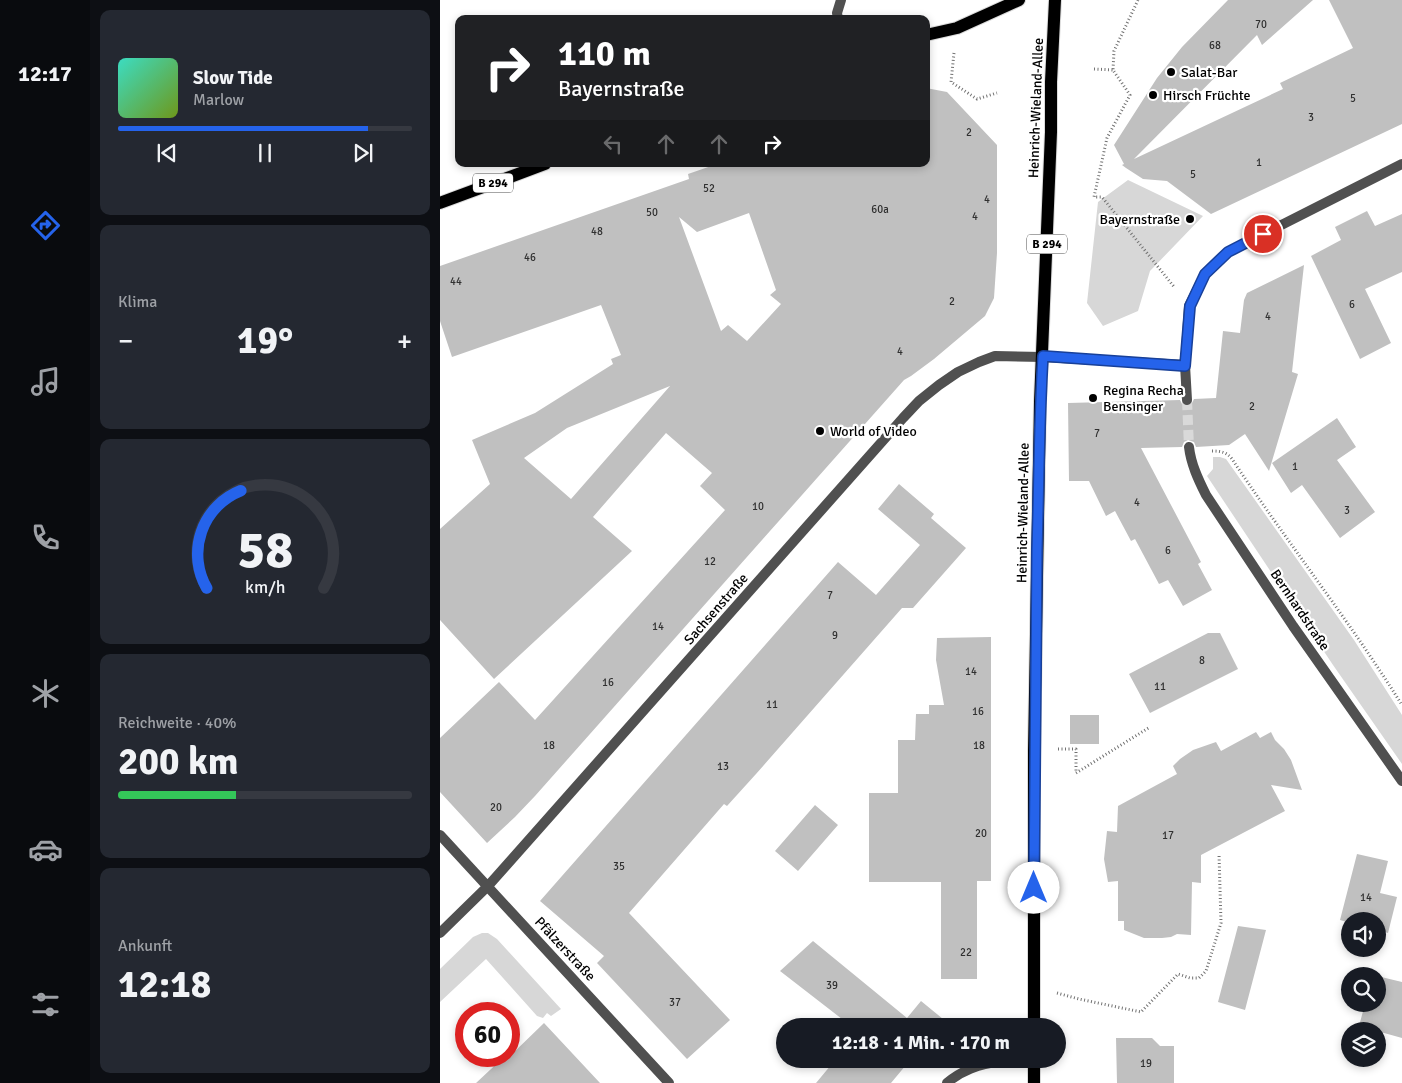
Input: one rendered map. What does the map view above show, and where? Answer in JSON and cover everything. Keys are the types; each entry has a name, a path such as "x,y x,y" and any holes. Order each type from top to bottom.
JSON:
{"main road":[{"path":"930,34 957,28 1019,0"},
{"name":"Heinrich-Wieland-Allee","path":"1034,1018 1034,751 1040,402 1055,0"},
{"name":"B 294","path":"440,203 538,167"},
{"path":"1034,1068 1034,1083"}],"street":[{"path":"838,15 841,0"},
{"path":"1187,400 1185,366 1190,306 1205,274 1228,252 1402,164"},
{"name":"Sachsenstraße","path":"440,933 488,886 919,401 958,372 995,356 1043,356"},
{"path":"1043,356 1185,366"},
{"name":"Bernhardstraße","path":"1189,447 1193,465 1206,495 1293,626 1402,781"},
{"name":"Pfälzerstraße","path":"440,835 669,1083"},
{"path":"947,1083 973,1068"}],"path":[{"path":"1138,0 1114,51 1113,70 1130,95 1107,138 1094,197 1102,197 1162,271"},
{"path":"957,28 951,82 977,99 997,93"},
{"path":"1094,69 1113,70"},
{"path":"1208,452 1213,451 1229,455 1344,616 1402,705"},
{"path":"1034,751 1076,748 1076,773 1150,727"},
{"path":"1034,987 1141,1012 1178,974 1190,978 1199,978 1206,971 1220,923 1219,854"}],"shaded area":[{"path":"1128,180 1203,216 1150,271 1138,311 1103,326 1087,303 1098,202"},
{"path":"1213,457 1226,459 1354,640 1402,715 1402,764 1333,665 1207,476 1213,469"},
{"path":"482,933 488,933 497,939 561,1009 551,1016 547,1013 543,1018 537,1016 486,959 440,1002 440,969 473,937"}],"building":[{"path":"1228,0 1313,0 1262,45 1257,35 1134,159 1283,89 1280,83 1353,48 1329,0 1402,0 1402,124 1211,214 1167,181 1143,179 1126,168 1122,165 1124,164 1114,145 1157,78 1182,47"},
{"path":"930,89 947,92 997,145 997,253 994,298 985,316 934,359 904,380 535,796 487,843 440,792 440,738 499,682 535,720 725,510 700,486 712,473 666,433 593,517 632,551 494,679 440,620 440,529 490,484 472,440 535,413 613,364 611,359 621,355 601,305 452,357 440,321 440,266 689,179 688,174 708,167 930,167","holes":["749,213 776,290 770,295 781,304 747,341 728,325 721,331 679,217 697,232","670,386 571,499 524,458 567,428"]},
{"path":"1367,211 1375,226 1402,214 1402,272 1365,289 1391,343 1360,359 1311,256 1341,240 1335,227"},
{"path":"1304,265 1292,372 1298,374 1269,471 1245,434 1229,445 1196,447 1194,442 1188,440 1184,442 1182,447 1141,448 1201,562 1198,564 1212,590 1183,606 1168,580 1159,584 1135,539 1131,541 1115,511 1106,516 1089,481 1069,481 1068,403 1180,400 1187,407 1191,405 1194,399 1216,398 1223,331 1240,333 1244,300 1247,293"},
{"path":"1337,418 1356,447 1337,460 1375,512 1340,538 1302,485 1291,493 1272,463"},
{"path":"899,484 934,514 931,518 966,548 913,608 902,608 756,774 727,806 724,804 629,913 730,1020 687,1059 597,963 604,956 540,901 838,562 876,595 920,545 878,509"},
{"path":"1208,633 1220,633 1238,669 1150,713 1129,674"},
{"path":"991,637 991,881 977,881 977,979 941,979 941,882 869,882 869,793 898,793 898,740 915,740 916,714 929,714 929,705 944,705 936,660 937,638"},
{"path":"1070,715 1099,715 1099,744 1070,744"},
{"path":"1256,732 1260,738 1271,732 1291,760 1302,790 1271,785 1285,811 1201,855 1201,883 1192,882 1191,935 1177,934 1171,937 1144,938 1124,930 1124,921 1118,921 1118,881 1108,882 1104,859 1107,831 1117,832 1118,806 1177,774 1173,766 1193,750 1216,742 1221,751"},
{"path":"815,805 838,825 798,871 775,851"},
{"path":"1357,854 1388,861 1380,893 1397,897 1388,933 1386,932 1386,912 1342,912"},
{"path":"1238,926 1266,930 1245,1010 1218,1002"},
{"path":"813,941 907,1018 841,1018 780,971"},
{"path":"1386,978 1402,982 1402,1038 1386,1034 1386,1022 1360,1022 1363,1012 1386,1012"},
{"path":"921,1001 942,1018 907,1018"},
{"path":"544,1023 600,1083 476,1083 493,1067 520,1067 520,1046"},
{"path":"1116,1038 1152,1038 1160,1046 1174,1046 1174,1083 1117,1083"},
{"path":"828,1068 904,1068 891,1083 816,1083"}],"tunnel":[{"path":"1187,400 1189,447"}],"place":[{"name":"Salat-Bar","path":"1171,72"},
{"name":"Hirsch Früchte","path":"1153,95"},
{"name":"Bayernstraße","path":"1190,219"},
{"name":"Regina Recha Bensinger","path":"1093,398"},
{"name":"World of Video","path":"820,431"}],"route":[{"path":"1034,888 1036,618 1040,402 1043,356 1185,366 1190,306 1205,274 1228,252 1263,234"}]}
